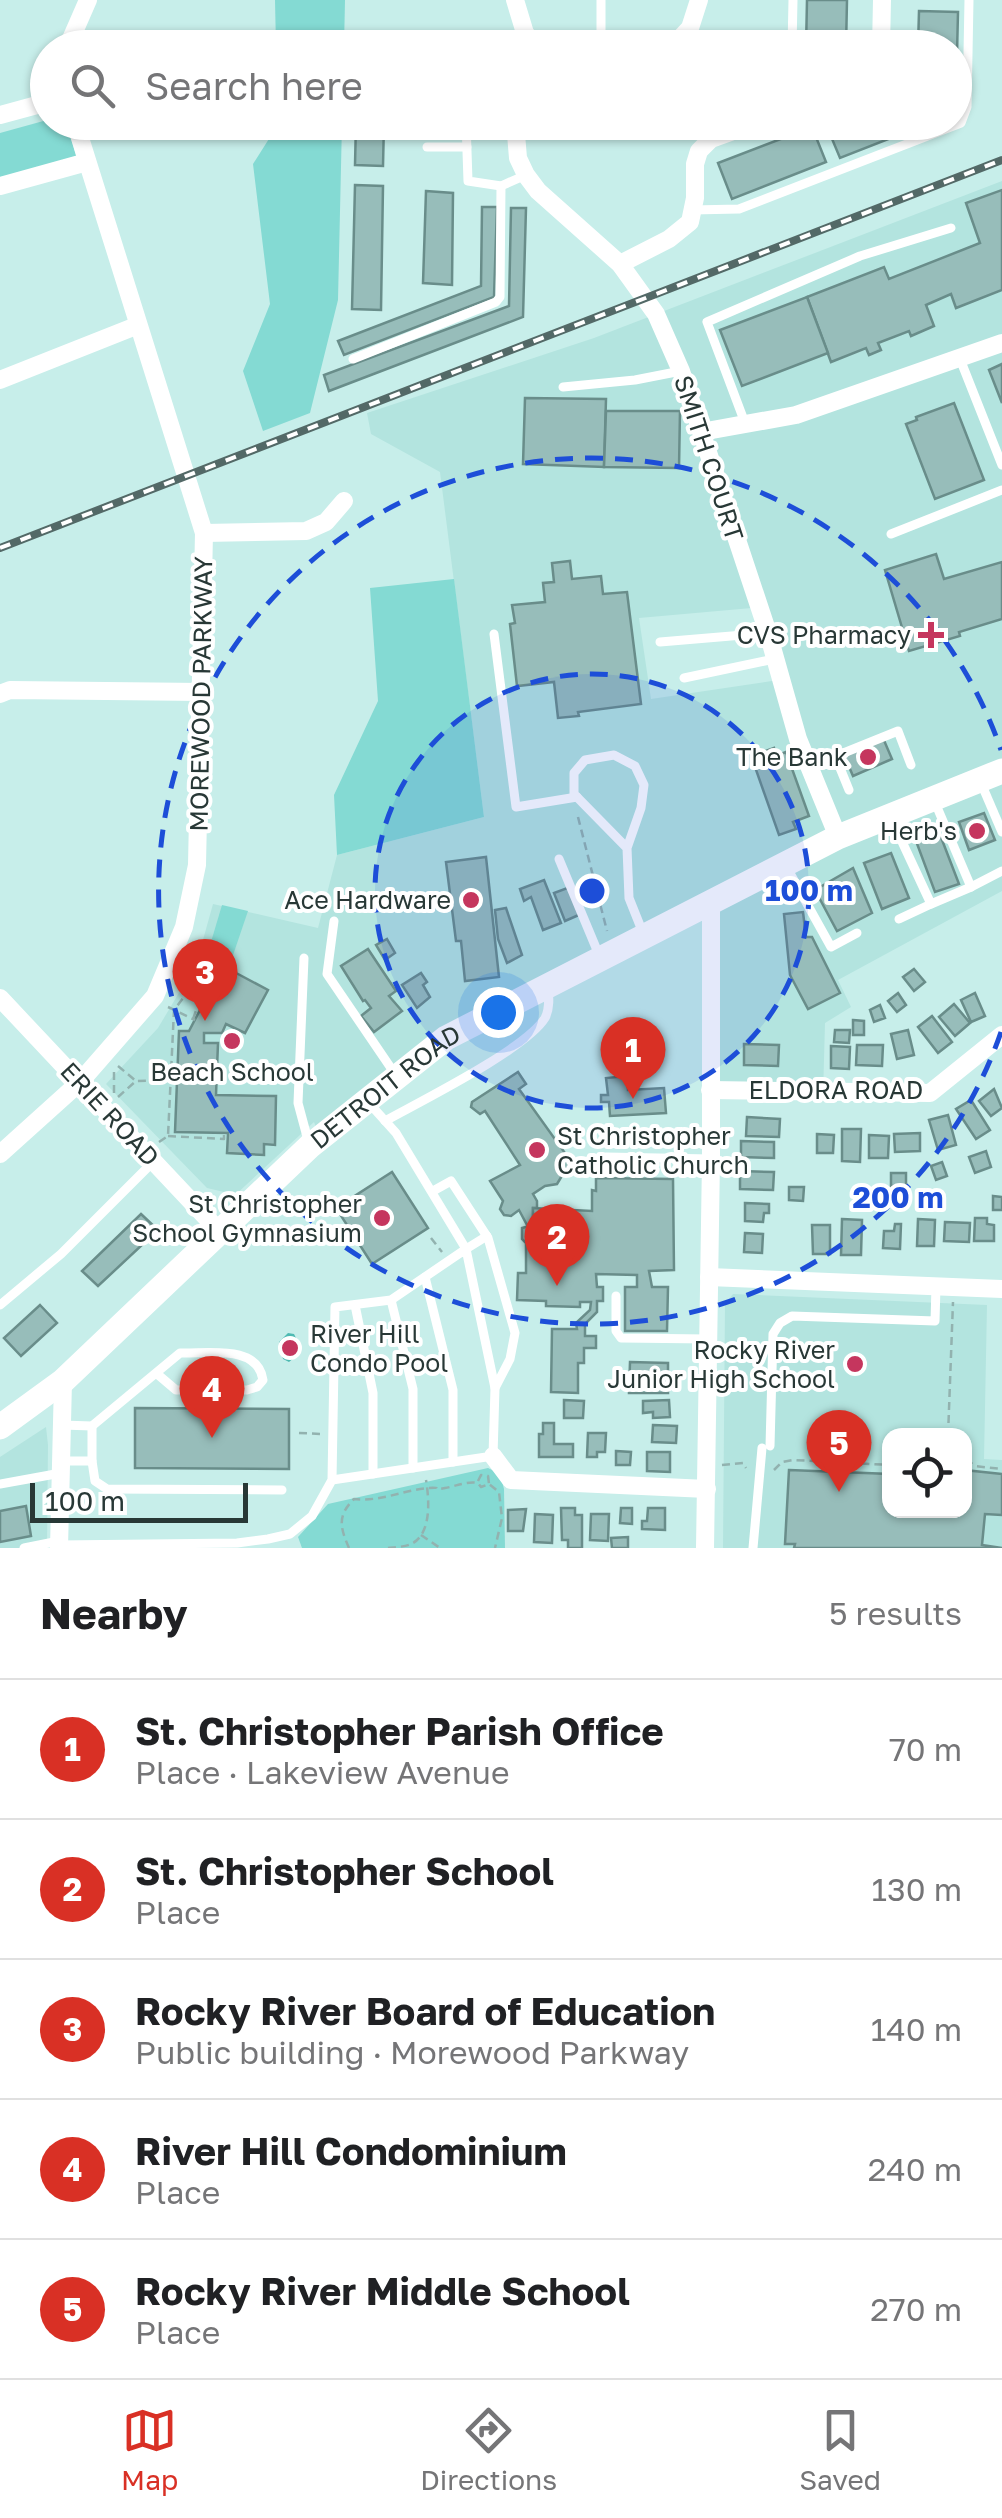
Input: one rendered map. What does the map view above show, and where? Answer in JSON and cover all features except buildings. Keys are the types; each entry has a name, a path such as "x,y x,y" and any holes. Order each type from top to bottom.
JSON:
{"main road":[{"name":"DETROIT ROAD","path":"0,1427 63,1381 310,1146 446,1038 548,985 604,948 644,935 838,837 991,776"}],"street":[{"path":"74,30 88,0"},
{"path":"515,0 523,30"},
{"path":"688,30 698,0"},
{"path":"881,30 882,0"},
{"path":"0,115 30,107"},
{"name":"MOREWOOD PARKWAY","path":"0,1154 80,1082 155,996 184,927 197,865 204,533 80,140"},
{"path":"518,140 518,158 526,175"},
{"path":"620,264 670,239 690,222 694,164 699,151 711,140"},
{"path":"0,186 87,162"},
{"name":"SMITH COURT","path":"526,175 538,192 620,264 656,314 681,371 768,633 798,739 838,837"},
{"path":"0,380 136,326"},
{"path":"701,432 796,415 1002,343"},
{"path":"204,533 306,531 326,522 344,501"},
{"path":"0,694 10,690 203,692"},
{"path":"705,1548 712,1159 710,900"},
{"name":"ERIE ROAD","path":"0,998 80,1082 156,1152 219,1231"},
{"name":"ELDORA ROAD","path":"710,1090 930,1093 1002,1035"},
{"path":"709,1277 1002,1289"},
{"path":"59,1545 63,1381"},
{"path":"492,1456 511,1480 707,1490"}],"lane":[{"path":"601,0 601,30"},
{"path":"792,30 793,0"},
{"path":"968,30 969,0"},
{"path":"467,140 468,181 501,186 526,175"},
{"path":"692,210 739,209 917,140"},
{"path":"426,147 467,147"},
{"path":"353,359 496,302 502,291 501,186"},
{"path":"746,426 707,322 860,256 951,228"},
{"path":"960,359 1002,465"},
{"path":"564,387 681,371"},
{"path":"891,534 1002,490"},
{"path":"660,642 768,633"},
{"path":"494,634 516,807 577,798"},
{"path":"684,678 775,659"},
{"path":"848,790 838,764 840,754 898,731 911,765"},
{"path":"626,848 574,794 574,773 585,760 614,755 635,766 644,785 641,808 626,848 629,898 644,935"},
{"path":"991,776 1002,832"},
{"path":"934,798 971,887"},
{"path":"890,816 931,904"},
{"path":"558,858 604,948"},
{"path":"785,863 831,946 858,933"},
{"path":"899,919 1002,872"},
{"path":"334,920 327,974 397,1077"},
{"path":"304,958 298,1103 310,1146"},
{"path":"386,1121 476,1071 529,1034 545,1018 550,1000 548,985"},
{"path":"332,1480 492,1456 495,1388 466,1249 433,1191 386,1121 367,1101"},
{"path":"0,1305 61,1254 156,1152"},
{"path":"606,1157 712,1159"},
{"path":"433,1191 451,1181 487,1236 514,1333 510,1359 495,1388"},
{"path":"24,1548 238,1543 290,1534 312,1516 332,1480 335,1308 391,1300 487,1236"},
{"path":"426,1277 453,1390 453,1462"},
{"path":"754,1548 766,1447 773,1334 780,1323 792,1316 935,1321 936,1286"},
{"path":"616,1296 616,1331 621,1338 708,1339"},
{"path":"391,1300 413,1390 418,1467"},
{"path":"355,1305 373,1393 373,1474"},
{"path":"62,1425 92,1426 180,1353 245,1355 256,1360 263,1380 247,1390 176,1390 156,1373"},
{"path":"92,1426 95,1481 106,1489 282,1490"},
{"path":"0,1484 92,1461"}],"path":[{"path":"578,817 604,948"},
{"path":"156,1152 168,1136 174,1080 174,1010 181,997 192,994 198,1005 194,1020 174,1010 166,1006"},
{"path":"118,1066 136,1081"},
{"path":"114,1071 115,1096 136,1081 174,1080"},
{"path":"168,1136 224,1139 225,1134"},
{"path":"430,1238 450,1260"},
{"path":"950,1428 953,1301"},
{"path":"298,1433 332,1434"},
{"path":"774,1470 782,1462 793,1460 882,1465"},
{"path":"721,1466 744,1463 748,1470"},
{"path":"973,1466 1002,1469"},
{"path":"388,1548 413,1544 421,1535 428,1508 427,1488 418,1467"},
{"path":"478,1482 488,1476 489,1484 499,1492 500,1536 495,1548"},
{"path":"349,1548 340,1520 354,1499 378,1500 468,1482 489,1484"},
{"path":"421,1535 440,1548"}],"shaded area":[{"path":"275,0 345,0 344,30 276,30"},
{"path":"30,125 30,140 72,140 77,159 0,180 0,133"},
{"path":"268,140 342,140 338,300 310,413 263,431 243,371 270,304 253,164"},
{"path":"1002,181 1002,891 838,980 851,1007 825,1023 823,1096 717,1095 718,906 468,1036 324,1148 314,1122 232,1198 207,1188 106,1084 158,1028 180,991 201,947 213,904 318,928 337,855 484,817 440,472 371,434 367,413 594,338","holes":["763,607 785,679 651,699 639,618"]},
{"path":"454,579 484,817 337,855 334,795 378,701 370,588"},
{"path":"222,905 248,911 230,964 208,952"},
{"name":"Rocky River Junior High School","path":"733,1294 987,1305 984,1459 1002,1460 1002,1548 723,1548 725,1304"},
{"name":"River Hill Condo Pool","path":"288,1333 294,1334 299,1344 296,1356 289,1362 283,1359 279,1342"},
{"path":"46,1427 47,1548 0,1548 0,1457"},
{"path":"488,1468 500,1474 504,1489 505,1548 302,1548 298,1537 328,1504"}],"railway":[{"path":"0,548 1002,160"}],"place":[{"name":"CVS Pharmacy","path":"931,635"},
{"name":"The Bank","path":"868,757"},
{"name":"Herb's","path":"977,831"},
{"name":"Ace Hardware","path":"471,900"},
{"name":"Rocky River Board of Education","path":"205,1021"},
{"name":"Beach School","path":"232,1041"},
{"name":"St. Christopher Parish Office","path":"633,1099"},
{"name":"St Christopher Catholic Church","path":"537,1150"},
{"name":"St Christopher School Gymnasium","path":"382,1218"},
{"name":"St. Christopher School","path":"557,1286"},
{"name":"River Hill Condo Pool","path":"290,1348"},
{"name":"Rocky River Junior High School","path":"855,1364"},
{"name":"River Hill Condominium","path":"212,1438"},
{"name":"Rocky River Middle School","path":"839,1492"}]}
